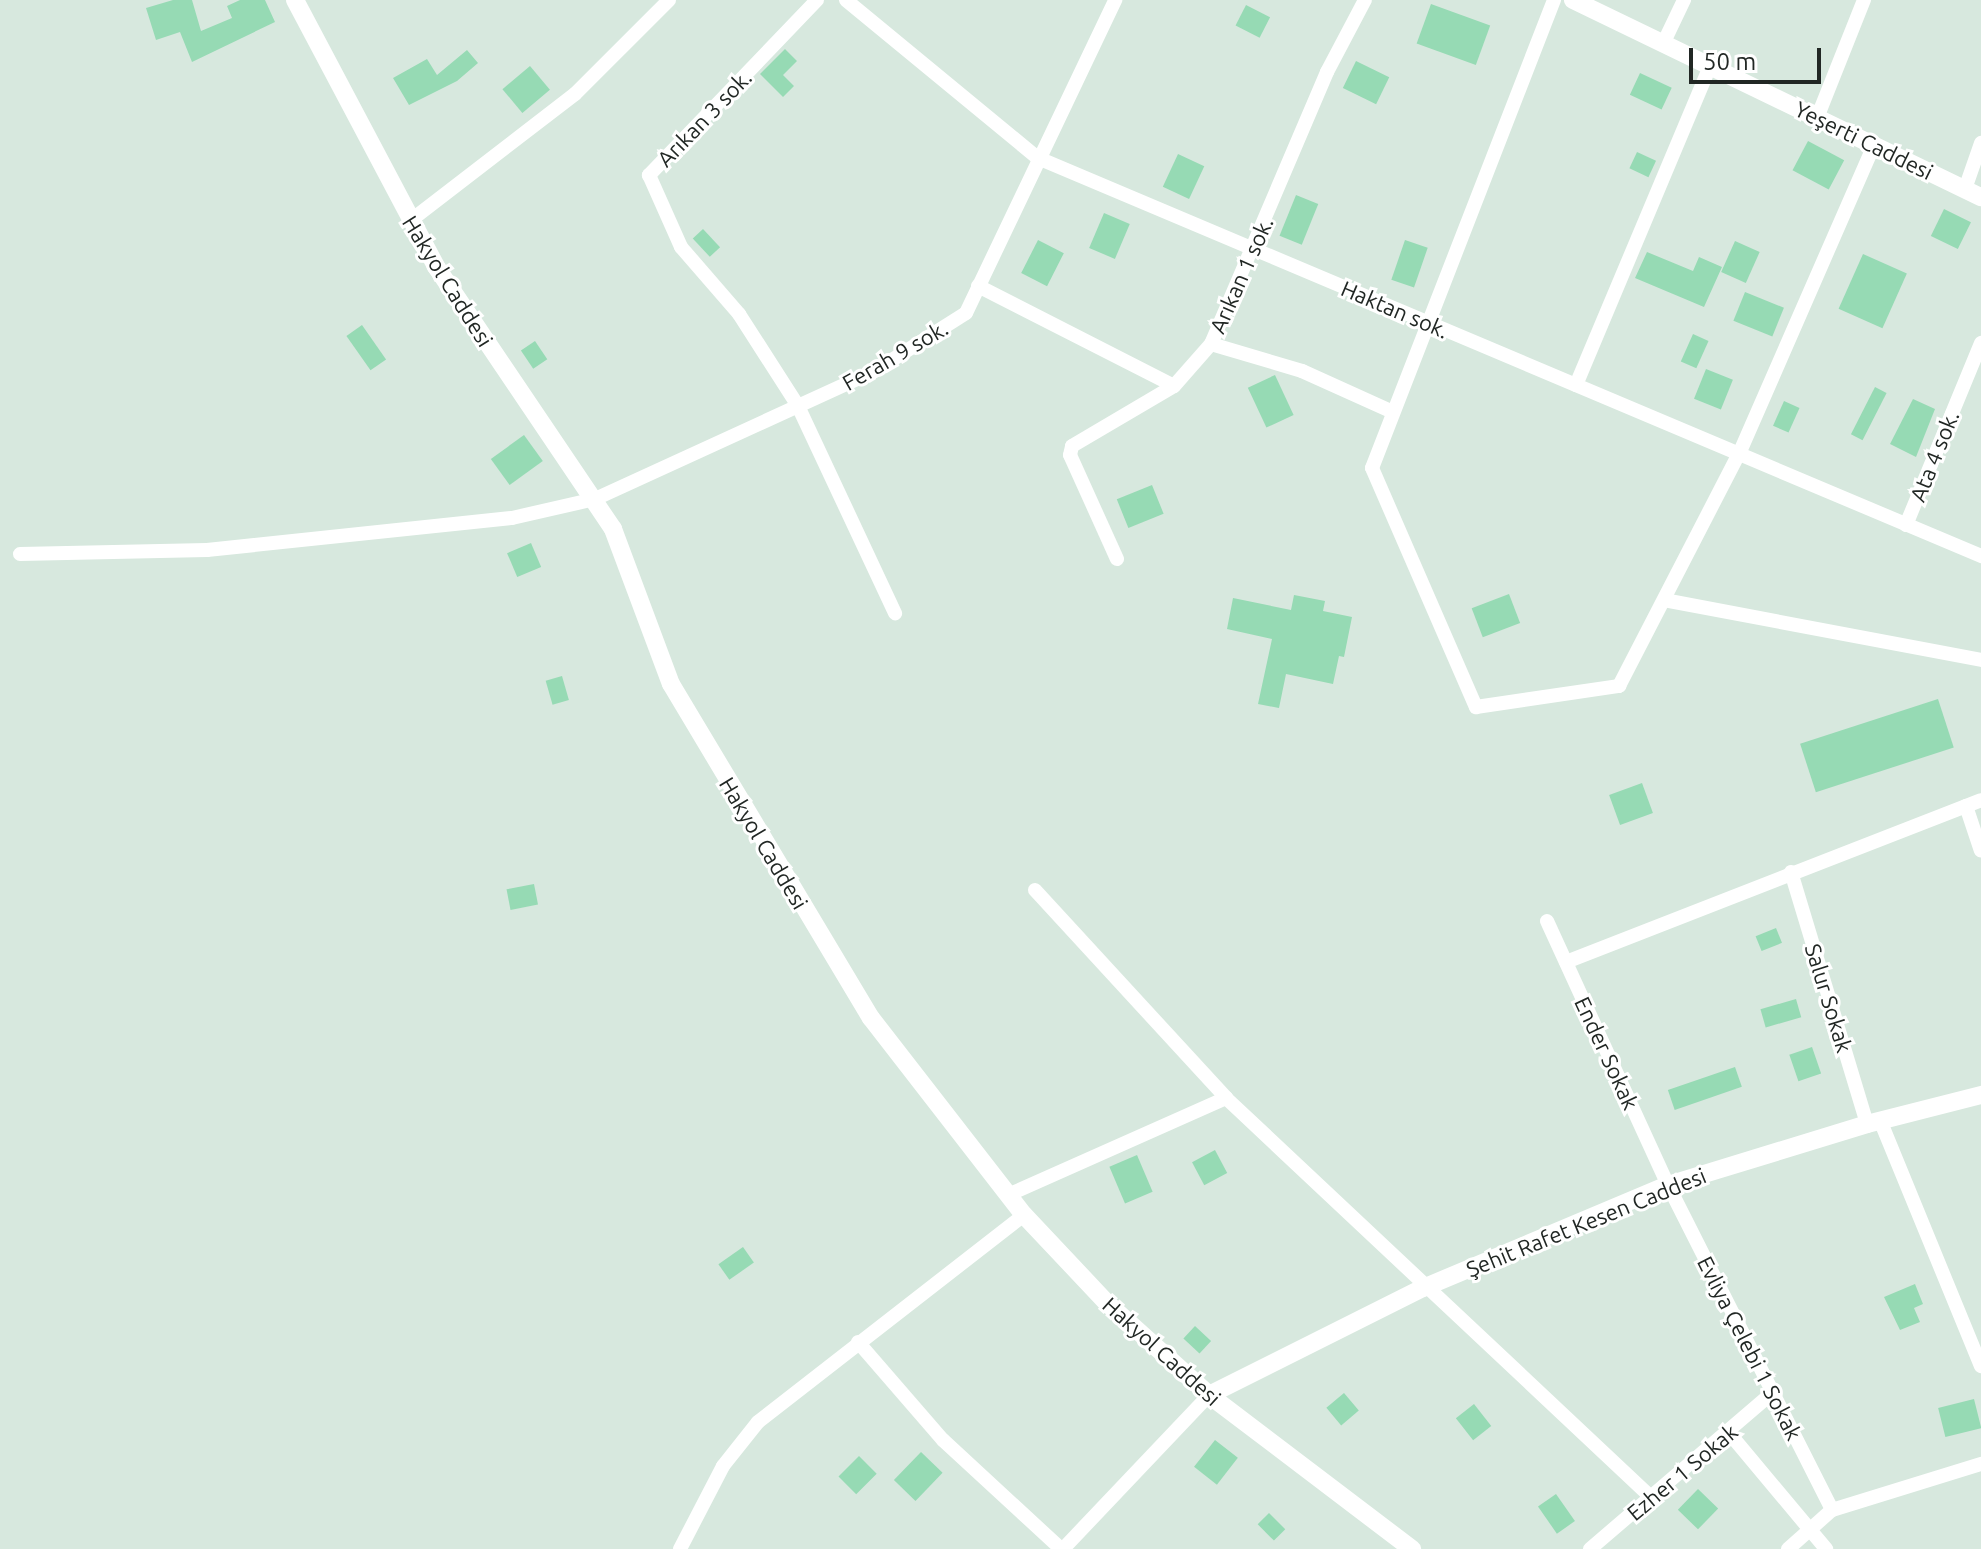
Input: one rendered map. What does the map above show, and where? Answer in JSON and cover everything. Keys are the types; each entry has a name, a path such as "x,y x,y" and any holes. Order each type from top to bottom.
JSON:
{"street":[{"name":"Hakyol Caddesi","path":"295,0 410,221 481,337 613,529 660,659 693,725 863,1005 1024,1215 1107,1303 1209,1395 1412,1549"},
{"path":"410,221 575,94 669,0"},
{"name":"Arıkan 3 sok.","path":"798,406 739,314 681,247 649,175 817,0"},
{"name":"Haktan sok.","path":"846,0 1038,158 1981,556"},
{"name":"Ferah 9 sok.","path":"20,554 207,550 512,518 595,499 873,372 966,313 1115,0"},
{"name":"Arıkan 1 sok.","path":"1117,559 1070,455 1072,446 1174,386 1211,344 1327,72 1365,0"},
{"path":"1554,0 1372,468 1476,707 1619,686 1739,454 1874,145"},
{"name":"Yeşerti Caddesi","path":"1573,0 1973,193"},
{"path":"1663,44 1684,0"},
{"path":"1817,118 1864,0"},
{"path":"1576,385 1710,66"},
{"path":"1973,193 1981,143"},
{"path":"978,286 1174,386"},
{"name":"Ata 4 sok.","path":"1906,525 1981,343"},
{"path":"1211,344 1302,371 1393,412"},
{"path":"798,406 895,613"},
{"path":"1664,600 1981,660"},
{"path":"1566,962 1981,800"},
{"path":"1966,806 1981,851"},
{"name":"Salur Sokak","path":"1791,872 1874,1122 1981,1366"},
{"path":"1035,890 1226,1098 1423,1288 1652,1498"},
{"name":"Ender Sokak","path":"1547,921 1668,1185"},
{"name":"Şehit Rafet Kesen Caddesi","path":"1209,1395 1423,1288 1668,1185 1874,1122 1981,1095"},
{"path":"1008,1195 1226,1098"},
{"name":"Evliya Çelebi 1 Sokak","path":"1668,1185 1832,1510"},
{"path":"680,1549 739,1444 758,1422 1024,1215"},
{"path":"858,1342 943,1440 1062,1549 1209,1395"},
{"name":"Ezher 1 Sokak","path":"1590,1549 1730,1434 1772,1393"},
{"path":"1730,1434 1811,1526 1826,1549"},
{"path":"1788,1549 1832,1510 1981,1464"}],"building":[{"path":"173,0 192,0 201,31 232,18 227,6 240,0 265,0 275,22 192,62 180,32 156,40 146,8"},
{"path":"1431,4 1490,26 1476,65 1417,43"},
{"path":"1246,5 1270,17 1260,38 1236,25"},
{"path":"785,49 797,61 783,75 794,86 783,97 760,74"},
{"path":"467,50 478,63 457,81 409,105 393,78 427,59 437,75"},
{"path":"1356,61 1389,77 1376,104 1343,88"},
{"path":"530,66 550,90 522,113 502,89"},
{"path":"1640,73 1672,88 1662,110 1630,95"},
{"path":"1808,141 1844,160 1829,189 1793,170"},
{"path":"1637,152 1656,161 1648,177 1629,168"},
{"path":"1178,154 1204,166 1189,199 1163,187"},
{"path":"1296,195 1318,204 1302,245 1280,236"},
{"path":"1944,209 1971,222 1958,249 1931,236"},
{"path":"1104,213 1130,224 1115,259 1089,248"},
{"path":"703,229 720,247 710,257 693,239"},
{"path":"1038,240 1064,253 1047,286 1021,273"},
{"path":"1405,240 1428,248 1414,288 1391,280"},
{"path":"1735,241 1760,252 1746,283 1721,272"},
{"path":"1647,252 1693,271 1699,257 1722,267 1704,307 1635,278"},
{"path":"1863,254 1907,274 1882,328 1839,309"},
{"path":"1745,292 1784,308 1772,336 1733,321"},
{"path":"362,325 386,359 371,370 346,336"},
{"path":"1693,334 1709,341 1696,368 1681,361"},
{"path":"535,341 547,359 533,369 521,351"},
{"path":"1706,369 1733,380 1721,410 1694,399"},
{"path":"1275,375 1294,415 1266,428 1248,388"},
{"path":"1875,387 1887,393 1863,440 1851,434"},
{"path":"1913,399 1935,409 1916,457 1890,444"},
{"path":"1784,401 1800,408 1789,433 1773,426"},
{"path":"524,435 543,461 510,485 491,459"},
{"path":"1152,485 1164,514 1128,528 1117,499"},
{"path":"531,543 541,567 517,577 507,553"},
{"path":"1509,594 1520,623 1483,637 1472,608"},
{"path":"1294,595 1325,601 1323,611 1352,617 1344,657 1339,656 1333,684 1286,674 1279,708 1258,704 1272,639 1227,629 1233,598 1291,610"},
{"path":"562,676 569,700 553,705 546,681"},
{"path":"1938,699 1954,748 1816,792 1800,744"},
{"path":"1642,783 1653,813 1620,825 1609,795"},
{"path":"534,884 538,905 511,910 507,889"},
{"path":"1776,928 1782,943 1762,951 1756,936"},
{"path":"1796,999 1801,1017 1766,1027 1760,1009"},
{"path":"1812,1047 1821,1073 1798,1081 1789,1055"},
{"path":"1735,1067 1742,1087 1675,1110 1668,1090"},
{"path":"1215,1150 1227,1173 1204,1185 1192,1162"},
{"path":"1137,1155 1153,1192 1125,1204 1109,1167"},
{"path":"743,1247 754,1263 729,1280 718,1264"},
{"path":"1915,1284 1923,1304 1914,1308 1920,1322 1900,1330 1884,1297"},
{"path":"1195,1326 1211,1341 1199,1353 1183,1338"},
{"path":"1344,1393 1359,1411 1341,1425 1326,1408"},
{"path":"1974,1399 1981,1428 1945,1437 1938,1408"},
{"path":"1474,1404 1491,1426 1473,1440 1456,1418"},
{"path":"1215,1440 1238,1458 1217,1485 1194,1467"},
{"path":"921,1452 943,1473 915,1501 894,1480"},
{"path":"859,1456 877,1474 856,1494 838,1477"},
{"path":"1698,1489 1718,1508 1698,1529 1678,1510"},
{"path":"1556,1494 1575,1521 1557,1534 1538,1507"},
{"path":"1269,1513 1285,1529 1274,1541 1258,1524"}]}
